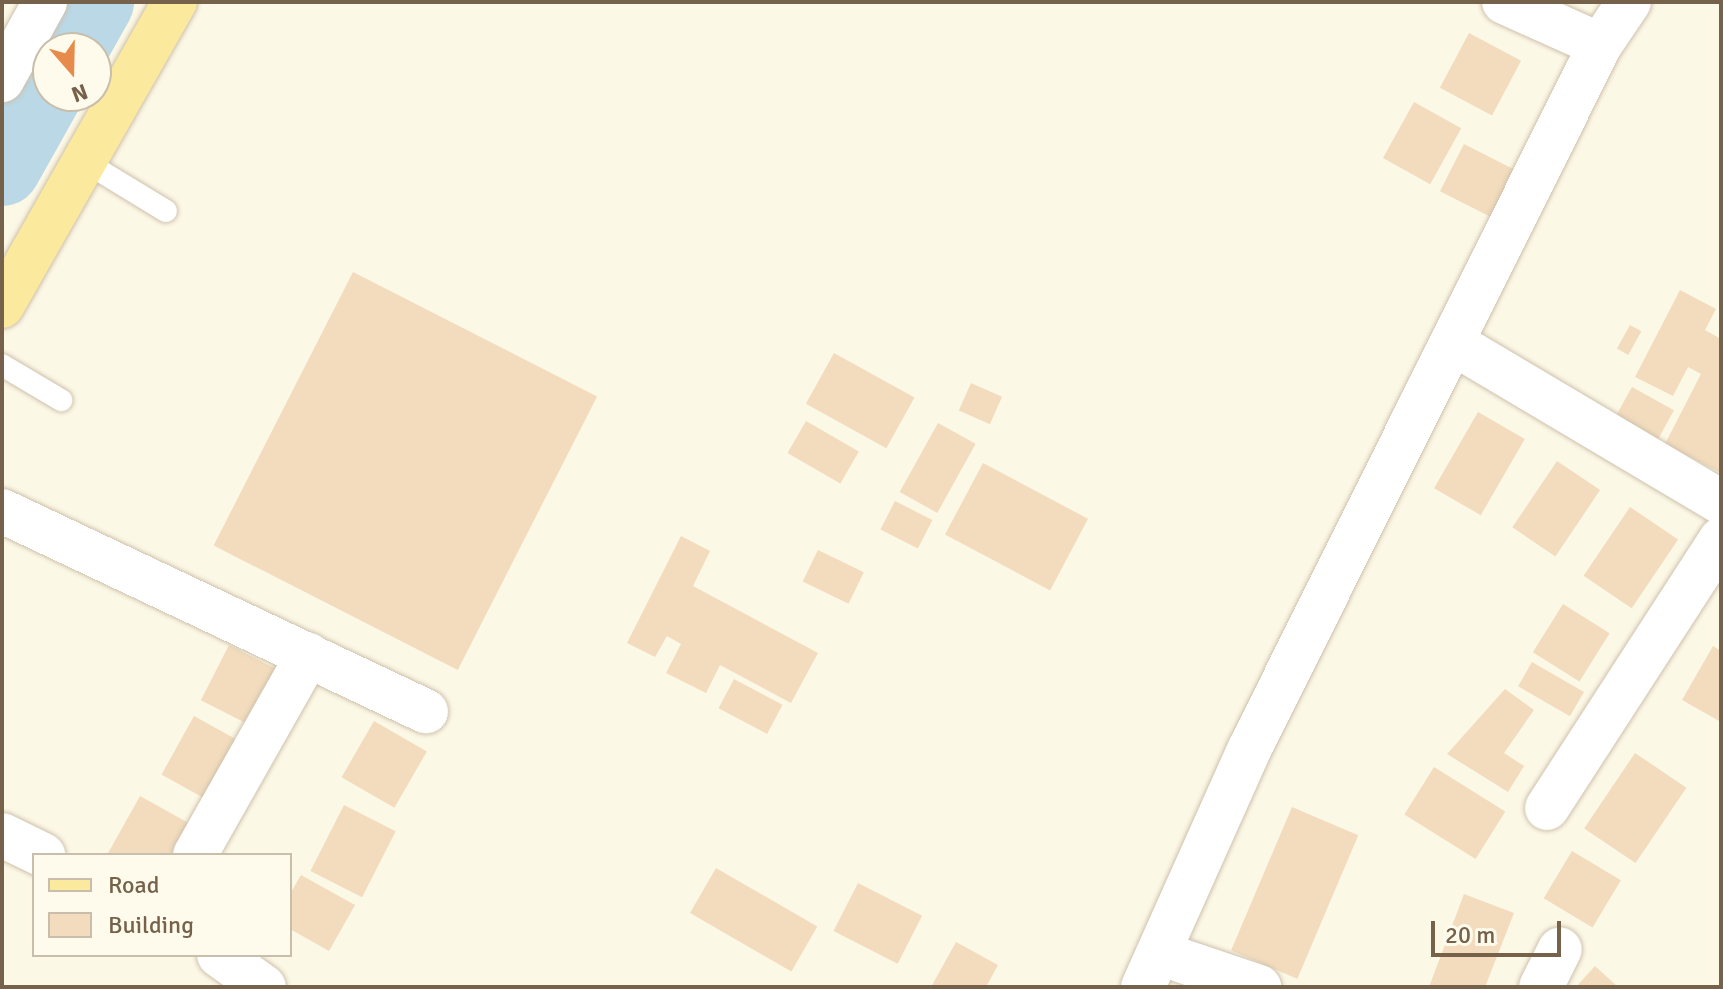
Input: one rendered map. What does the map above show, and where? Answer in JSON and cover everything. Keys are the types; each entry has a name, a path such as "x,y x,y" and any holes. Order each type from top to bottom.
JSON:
{"main road":[{"path":"2,306 175,2"}],"street":[{"path":"2,80 45,2"},
{"path":"1504,2 1600,45"},
{"path":"1259,987 1151,970 1250,748 1600,45 1629,2"},
{"path":"1453,343 1721,502"},
{"path":"2,511 426,711"},
{"path":"1547,808 1721,539"},
{"path":"196,853 308,655"},
{"path":"2,835 39,853"},
{"path":"222,957 264,987"}],"lane":[{"path":"84,161 166,211"},
{"path":"2,365 61,400"}],"building":[{"path":"1469,33 1521,61 1492,115 1440,88"},
{"path":"1414,102 1461,128 1430,184 1383,158"},
{"path":"1464,144 1520,173 1496,220 1440,191"},
{"path":"353,272 597,396 458,670 214,546"},
{"path":"1680,290 1716,309 1705,330 1721,339 1721,473 1665,444 1701,374 1688,367 1673,396 1635,377"},
{"path":"1630,325 1641,331 1628,355 1617,349"},
{"path":"834,353 914,398 886,448 806,404"},
{"path":"971,383 1002,397 990,424 959,410"},
{"path":"1632,387 1674,410 1658,439 1616,416"},
{"path":"1478,412 1525,439 1481,515 1434,488"},
{"path":"806,421 859,452 840,484 788,453"},
{"path":"938,423 976,444 937,513 900,492"},
{"path":"1557,461 1600,490 1555,556 1512,527"},
{"path":"983,463 1088,519 1050,590 945,535"},
{"path":"895,501 932,520 918,549 880,530"},
{"path":"1630,507 1678,539 1632,608 1584,576"},
{"path":"681,536 710,551 693,586 818,653 791,703 720,665 706,693 666,673 681,644 667,636 655,657 627,643"},
{"path":"818,550 864,572 848,604 803,581"},
{"path":"1563,604 1610,633 1579,681 1533,652"},
{"path":"229,645 276,669 248,724 201,700"},
{"path":"1713,646 1721,651 1721,722 1682,700"},
{"path":"1532,662 1584,692 1570,716 1518,686"},
{"path":"734,679 783,705 767,734 719,708"},
{"path":"1505,689 1534,710 1504,753 1524,766 1508,792 1447,754"},
{"path":"194,716 246,745 214,804 162,775"},
{"path":"374,721 427,752 394,808 342,777"},
{"path":"1635,753 1686,788 1636,863 1584,828"},
{"path":"1434,767 1505,812 1476,859 1404,814"},
{"path":"140,796 203,831 190,853 108,853"},
{"path":"344,805 396,831 362,897 310,871"},
{"path":"1292,807 1358,835 1297,979 1231,951"},
{"path":"1572,851 1621,880 1593,928 1544,898"},
{"path":"716,868 817,926 791,972 690,913"},
{"path":"301,875 355,905 329,951 292,930 292,891"},
{"path":"858,883 922,916 898,964 833,931"},
{"path":"1464,894 1514,913 1485,987 1429,987"},
{"path":"956,942 998,965 986,987 931,987"},
{"path":"1595,966 1618,987 1576,987"}],"waterway":[{"path":"78,32 95,2"},
{"path":"2,167 33,112"}]}
